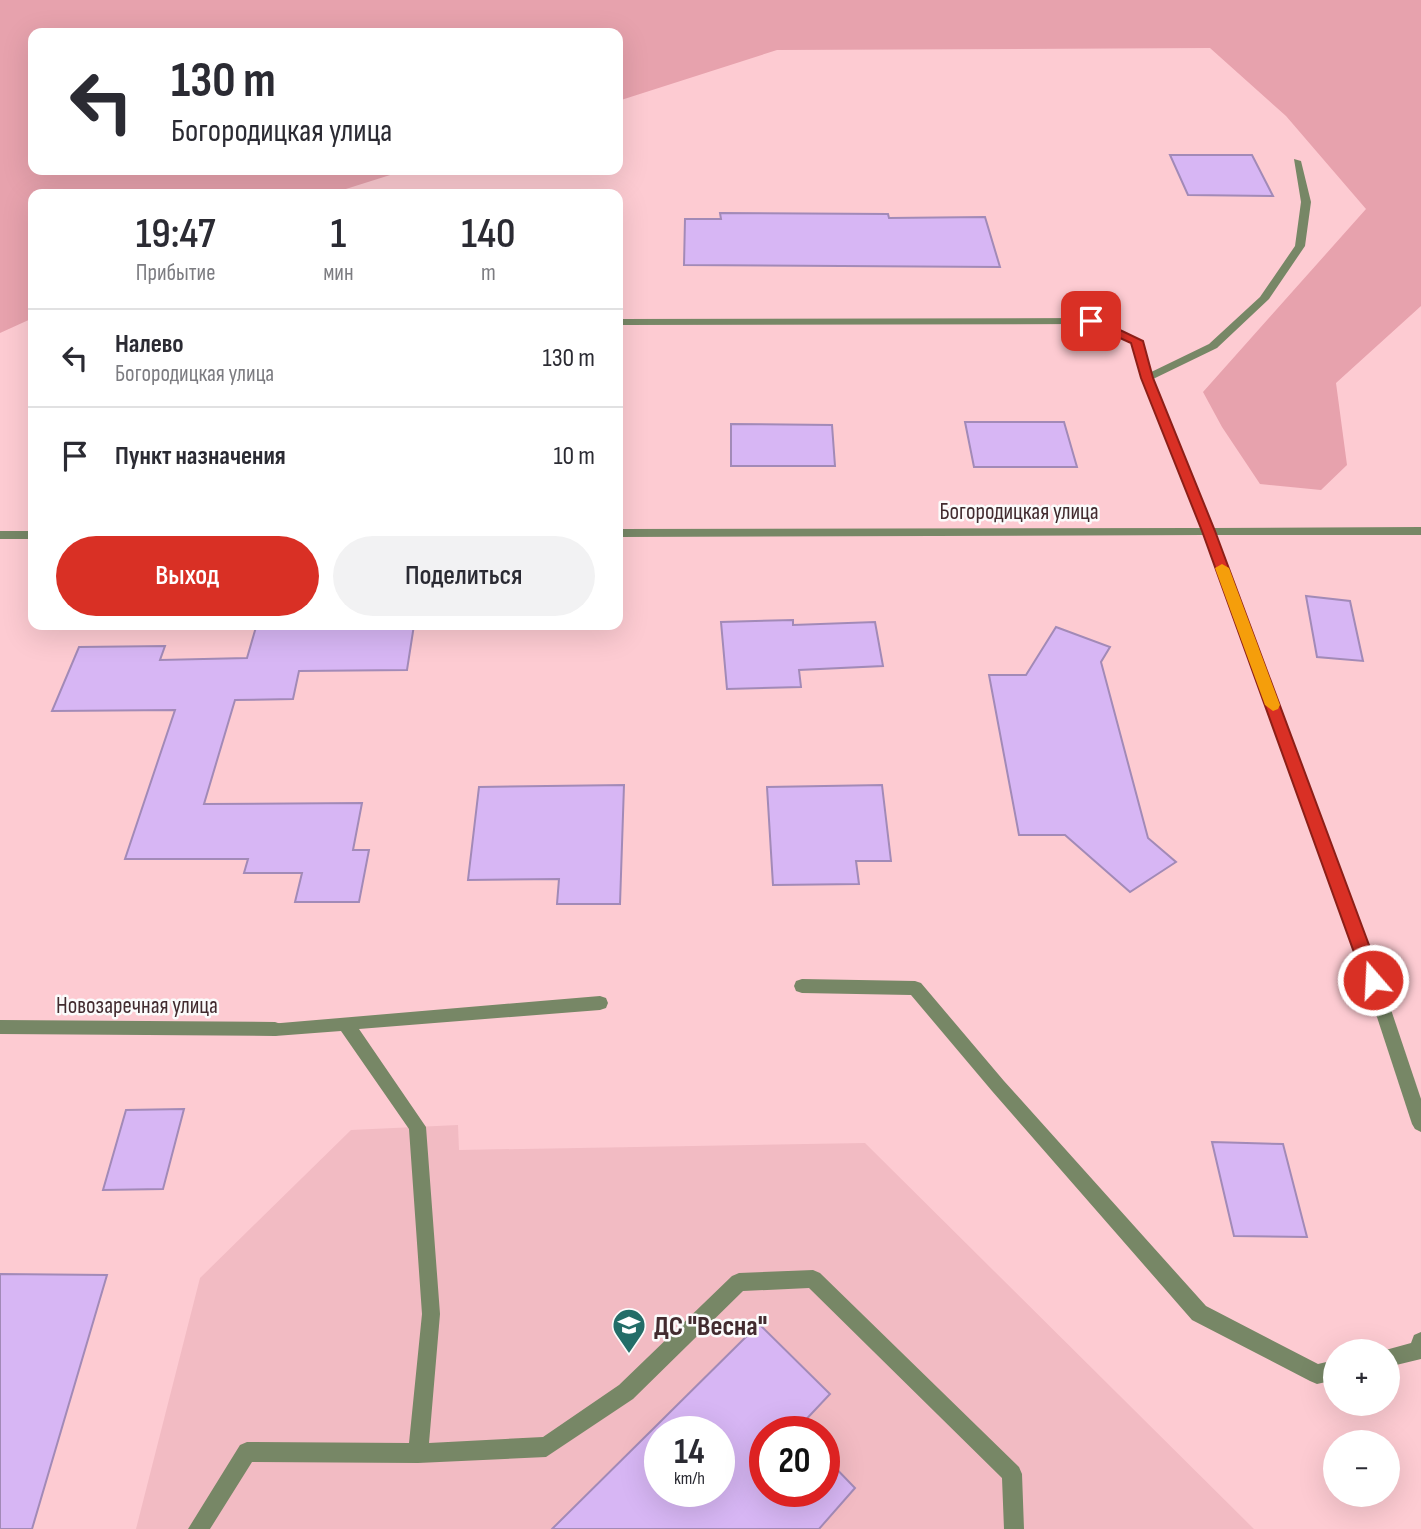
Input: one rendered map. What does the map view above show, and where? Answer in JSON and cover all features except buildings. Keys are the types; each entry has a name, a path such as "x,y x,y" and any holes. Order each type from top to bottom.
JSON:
{"street":[{"path":"1147,378 1213,346 1264,299 1300,246 1306,202 1297,161"},
{"path":"623,322 1091,321 1137,341 1147,378 1208,531 1365,956 1421,1124"},
{"name":"Богородицкая улица","path":"623,533 1421,531"},
{"path":"0,535 28,534"},
{"path":"802,986 915,988 1199,1313 1317,1374 1323,1373"},
{"name":"Новозаречная улица","path":"0,1027 275,1028 600,1003"},
{"path":"345,1023 417,1127 431,1314 418,1453"},
{"path":"198,1529 247,1452 418,1453 546,1447 626,1392 739,1282 813,1279 1012,1474 1014,1529"},
{"path":"1400,1355 1418,1351 1421,1342"}],"shaded area":[{"path":"0,0 1421,0 1421,306 1336,383 1347,465 1321,490 1260,484 1222,427 1203,392 1366,209 1286,116 1210,48 777,50 623,99 623,28 28,28 28,175 390,175 346,189 28,189 28,320 0,333"},
{"name":"ДС \"Весна\"","path":"458,1125 459,1150 865,1143 1254,1529 136,1529 200,1278 351,1130"}],"slow traffic":[{"path":"1222,568 1273,705"}],"place":[{"name":"ДС \"Весна\"","path":"629,1355"}],"route":[{"path":"1091,321 1137,341 1147,378 1208,531 1373,980"}]}
